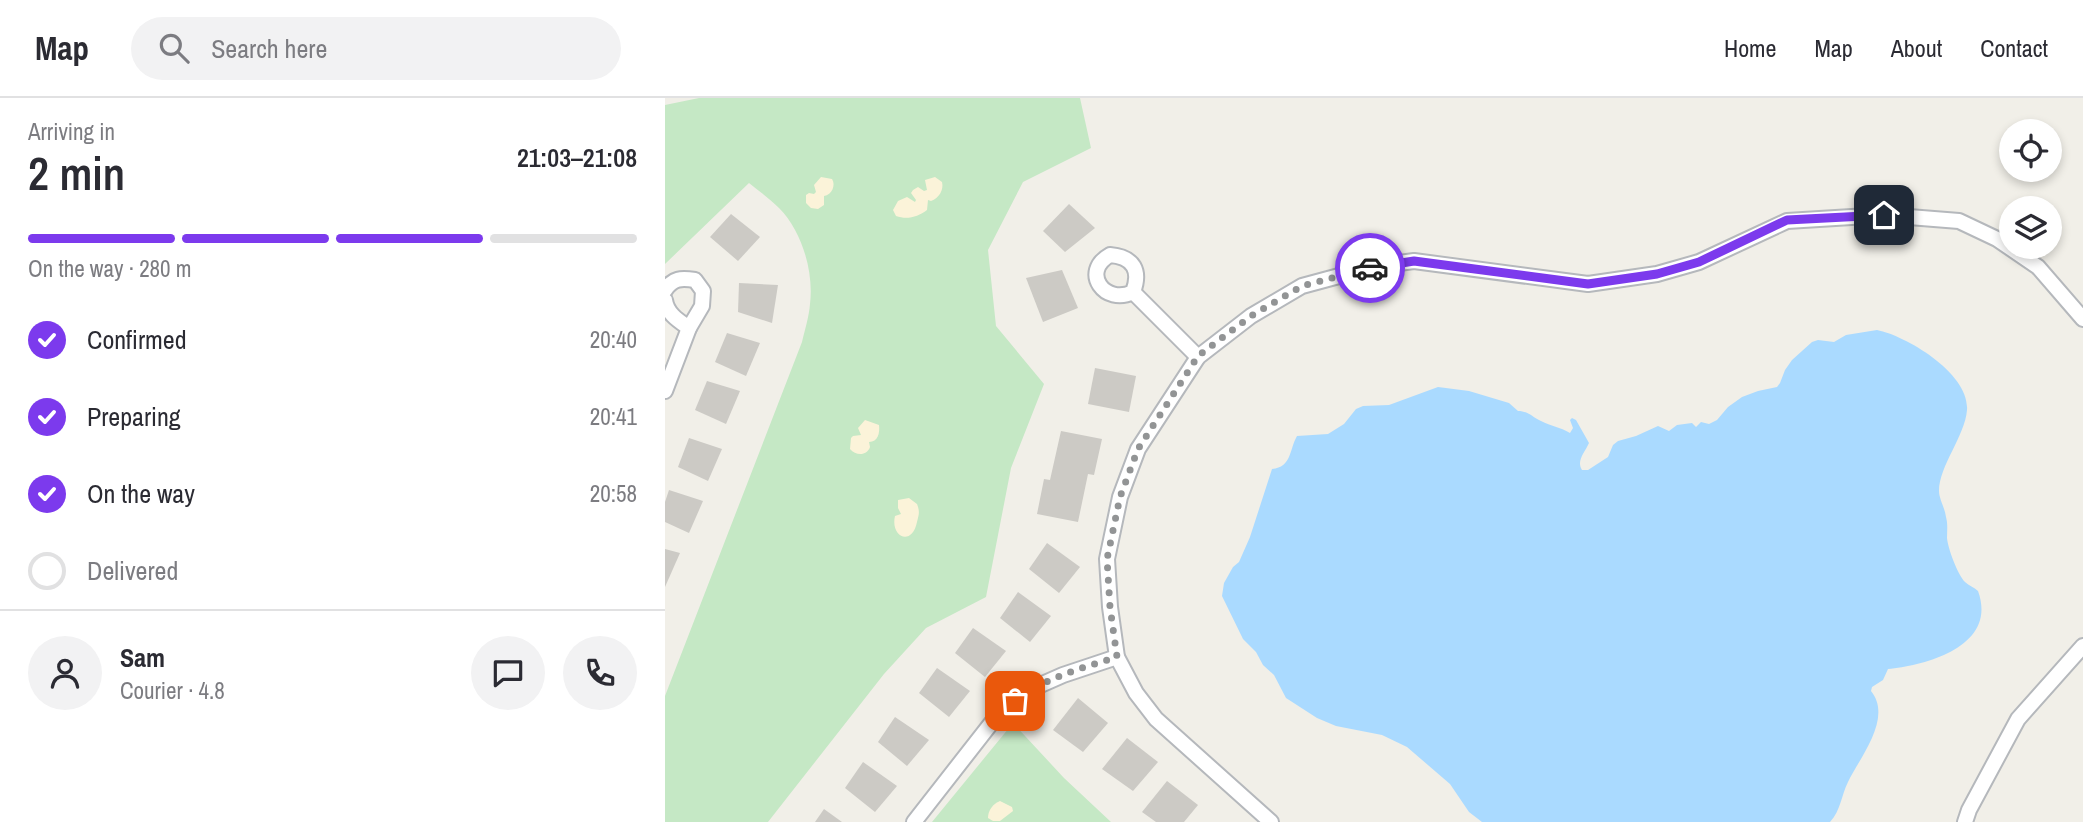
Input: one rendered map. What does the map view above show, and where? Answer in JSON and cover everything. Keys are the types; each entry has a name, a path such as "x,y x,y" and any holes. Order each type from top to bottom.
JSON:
{"street":[{"path":"1271,822 1156,719 1136,693 1117,657 1107,559 1120,497 1138,449 1198,356 1251,316 1302,286 1376,266 1414,261 1588,284 1657,274 1699,262 1787,220 1884,215 1959,221 1997,239 2038,267 2083,319"},
{"path":"665,290 670,282 681,278 695,280 703,291 702,306 689,328 665,391"},
{"path":"1132,292 1198,356"},
{"path":"665,300 666,307 675,318 689,328"},
{"path":"1965,822 2018,719 2083,646"},
{"path":"914,822 1000,712 1029,690 1063,675 1117,657"}],"green space":[{"path":"699,98 1080,98 1091,148 1023,182 988,250 996,326 1044,384 1011,468 986,597 926,628 884,674 768,822 665,822 665,696 802,342 811,292 805,253 794,228 779,208 749,183 665,264 665,105"},
{"path":"1013,723 1064,778 1111,822 932,822"}],"sand":[{"path":"821,177 832,179 833,189 824,196 824,205 818,209 811,208 806,203 806,195 816,192 814,185"},
{"path":"935,177 942,182 942,188 936,198 928,200 927,210 912,217 896,216 893,210 898,201 907,197 915,202 911,193 913,190 918,187 927,190 925,180"},
{"path":"865,420 879,425 879,434 875,440 869,442 870,447 866,452 858,454 850,449 851,438 861,435 858,428"},
{"path":"909,498 917,504 919,515 914,530 907,537 898,534 894,523 895,516 901,514 898,500"},
{"path":"1000,801 1012,807 1013,811 1000,821 993,821 988,818 989,812"}],"water":[{"path":"1877,330 1904,340 1934,359 1948,370 1965,396 1965,420 1943,471 1939,491 1947,520 1951,555 1962,579 1978,591 1981,610 1978,626 1969,639 1955,649 1921,663 1888,669 1883,680 1872,687 1871,691 1877,702 1877,725 1830,822 1482,822 1469,812 1450,784 1407,747 1382,735 1336,726 1317,718 1286,698 1274,675 1243,639 1222,596 1224,583 1239,562 1250,537 1272,469 1287,461 1297,436 1328,434 1344,424 1356,409 1363,406 1389,405 1438,387 1469,391 1509,403 1518,411 1570,433 1573,428 1570,420 1572,418 1576,420 1589,443 1580,463 1582,470 1588,470 1608,457 1613,445 1618,441 1658,426 1669,431 1677,425 1692,423 1696,427 1701,422 1709,424 1742,397 1777,387 1792,360 1812,342 1834,342 1846,335"}],"building":[{"path":"1069,204 1095,228 1065,252 1043,231"},
{"path":"731,214 760,237 738,261 710,237"},
{"path":"1062,270 1078,308 1043,322 1026,278"},
{"path":"739,283 778,285 772,323 738,312"},
{"path":"727,333 760,343 746,376 715,362"},
{"path":"1095,368 1136,376 1129,412 1088,404"},
{"path":"707,381 740,391 726,424 695,410"},
{"path":"1061,431 1102,439 1094,475 1088,474 1078,522 1037,514 1044,479 1050,480"},
{"path":"689,438 722,449 708,481 678,467"},
{"path":"669,490 703,501 689,533 665,522 665,502"},
{"path":"1047,543 1080,567 1059,593 1029,569"},
{"path":"665,549 680,553 665,587"},
{"path":"1018,592 1051,616 1030,642 1000,618"},
{"path":"973,628 1006,651 985,677 955,653"},
{"path":"937,668 970,691 949,717 919,693"},
{"path":"1078,698 1108,723 1083,752 1053,730"},
{"path":"895,717 929,740 907,766 878,742"},
{"path":"1127,738 1158,762 1133,791 1102,769"},
{"path":"863,762 897,786 875,812 845,788"},
{"path":"1167,781 1198,805 1184,822 1156,822 1142,812"},
{"path":"824,809 842,822 815,822"}],"way so far":[{"path":"1015,701 1029,690 1063,675 1117,657 1107,559 1120,497 1138,449 1198,356 1251,316 1302,286 1370,268"}],"route":[{"path":"1370,268 1414,261 1588,284 1657,274 1699,262 1787,220 1884,215"}]}
